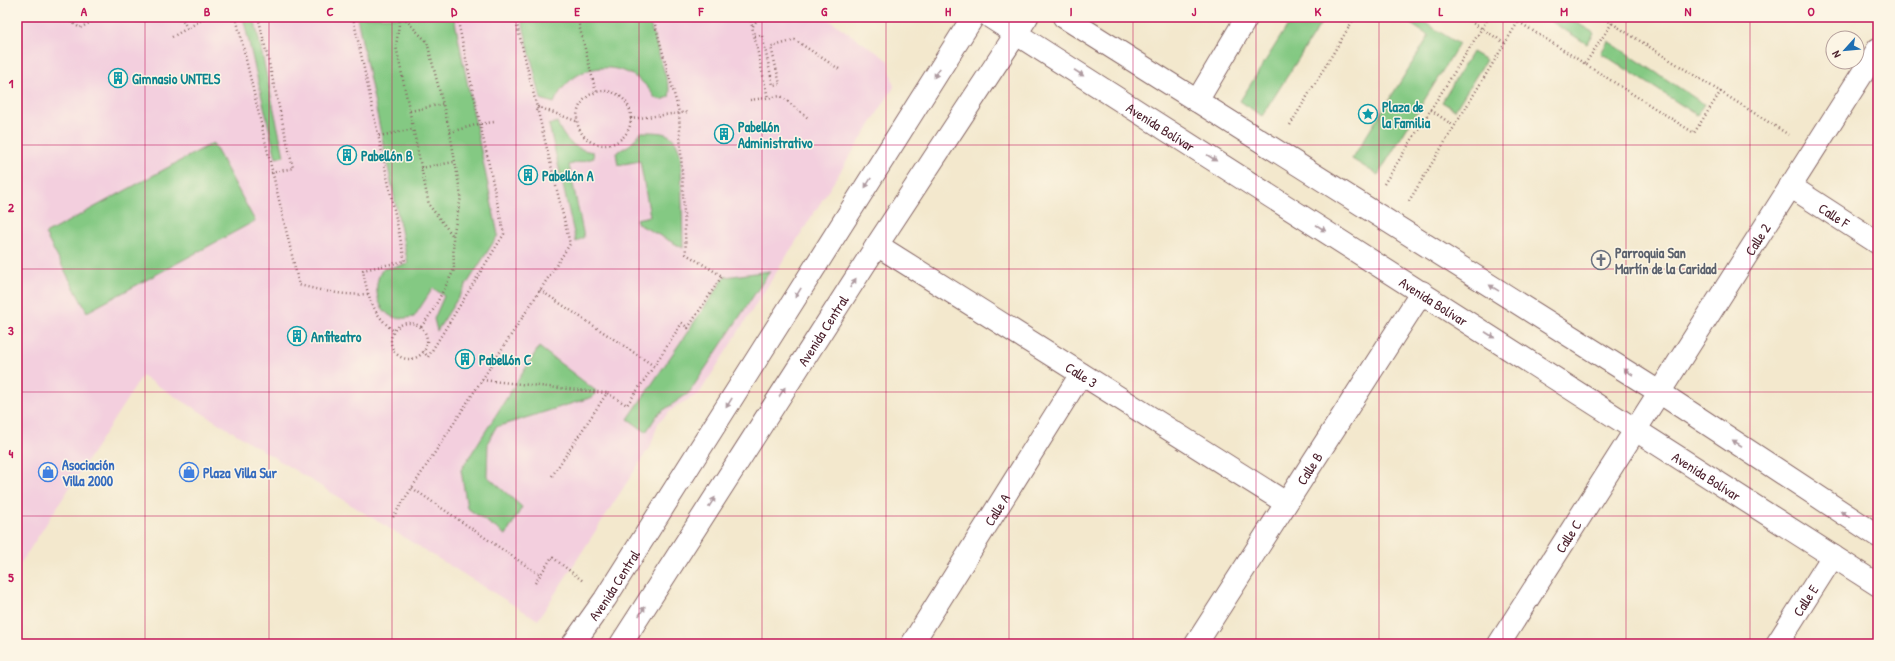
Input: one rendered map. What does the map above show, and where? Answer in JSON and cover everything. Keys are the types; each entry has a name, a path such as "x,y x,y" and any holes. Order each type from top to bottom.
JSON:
{"street":[{"name":"Avenida Central","path":"573,644 605,599 973,17"},
{"name":"Avenida Bolívar","path":"990,17 1022,25 1422,292 1878,585"},
{"path":"1064,17 1659,392 1878,536"},
{"path":"1197,100 1247,17"},
{"name":"Avenida Central","path":"621,644 877,245 1022,25"},
{"name":"Calle 2","path":"1636,429 1878,49"},
{"name":"Calle F","path":"1790,186 1878,244"},
{"name":"Calle 3","path":"877,245 1286,504"},
{"name":"Calle B","path":"1196,644 1422,292"},
{"name":"Calle A","path":"912,644 1082,374"},
{"name":"Calle C","path":"1498,644 1636,429"},
{"name":"Calle E","path":"1777,644 1833,556"}],"path":[{"path":"64,17 80,28 100,17"},
{"path":"181,17 187,28"},
{"path":"172,36 207,17"},
{"path":"236,17 271,173 300,285 332,293 349,295 368,294"},
{"path":"271,173 293,168 259,20 273,17"},
{"path":"353,17 405,261 363,270 368,294 382,322 394,331"},
{"path":"402,17 427,42 450,132 461,197 453,236 454,270 432,312 421,327"},
{"path":"402,17 396,46 429,204 453,236"},
{"path":"424,351 428,357 504,234 479,124 458,17"},
{"path":"393,517 570,244 515,17"},
{"path":"576,17 596,92"},
{"path":"482,380 608,392 627,405 682,323 688,328 722,276 686,254 679,112 653,17"},
{"path":"750,17 768,98"},
{"path":"752,27 759,17"},
{"path":"1275,150 1355,17"},
{"path":"1463,17 1505,43"},
{"path":"1368,208 1489,17"},
{"path":"1407,204 1521,17"},
{"path":"1602,17 1814,150"},
{"path":"1518,22 1694,133 1721,92"},
{"path":"1585,64 1612,23"},
{"path":"755,36 762,35 773,85 780,84 771,47 795,40 839,69"},
{"path":"596,92 612,92 621,97 628,105 630,119 630,126 625,135 616,142 606,145 595,144 586,139 576,120 582,100 596,92"},
{"path":"750,100 781,96 808,118"},
{"path":"410,111 443,104"},
{"path":"537,109 576,120"},
{"path":"1431,110 1454,126"},
{"path":"630,119 688,112"},
{"path":"450,132 479,124 494,122"},
{"path":"379,136 414,129"},
{"path":"421,168 454,162"},
{"path":"540,290 654,366"},
{"path":"404,324 415,324 421,327 427,343 424,351 422,354 411,359 400,357 392,348 391,342 394,331 404,324"},
{"path":"552,476 608,392"},
{"path":"412,488 540,575"},
{"path":"535,583 552,557 605,599"}],"shaded area":[{"path":"17,17 825,17 888,60 894,87 699,394 676,406 658,423 651,445 538,620 142,376 17,569"}],"green space":[{"path":"243,17 254,17 284,156 276,158"},
{"path":"357,17 454,17 498,235 437,331 434,319 444,296 433,288 414,317 392,317 384,311 378,299 378,280 383,269 408,264"},
{"path":"521,17 648,17 670,91 669,97 662,100 655,98 645,84 632,75 618,69 603,68 588,71 574,77 563,88 554,103 541,99"},
{"path":"1293,17 1325,17 1262,116 1240,101"},
{"path":"1400,17 1416,17 1459,44 1378,175 1352,159 1429,36"},
{"path":"1544,17 1567,17 1594,33 1587,44"},
{"path":"1608,41 1704,104 1697,115 1601,53"},
{"path":"1472,52 1486,60 1455,110 1442,102"},
{"path":"557,122 566,139 570,143 580,149 593,152 594,158 569,165 584,237 576,242 549,125"},
{"path":"641,132 657,132 668,135 673,138 679,149 681,158 683,248 638,224 636,219 650,216 640,161 618,165 616,153 631,144"},
{"path":"213,143 255,221 87,312 45,234"},
{"path":"770,271 689,393 658,414 646,432 628,419 725,277"},
{"path":"539,347 596,391 593,397 496,427 488,442 487,476 522,507 506,535 467,508 461,470"}],"place":[{"name":"Gimnasio UNTELS","path":"118,78"},
{"name":"Plaza de la Familia","path":"1368,114"},
{"name":"Pabellón Administrativo","path":"724,134"},
{"name":"Pabellón B","path":"347,155"},
{"name":"Pabellón A","path":"528,175"},
{"name":"Parroquia San Martín de la Caridad","path":"1601,260"},
{"name":"Anfiteatro","path":"297,336"},
{"name":"Pabellón C","path":"465,359"},
{"name":"Asociación Villa 2000","path":"48,472"},
{"name":"Plaza Villa Sur","path":"189,472"}]}
